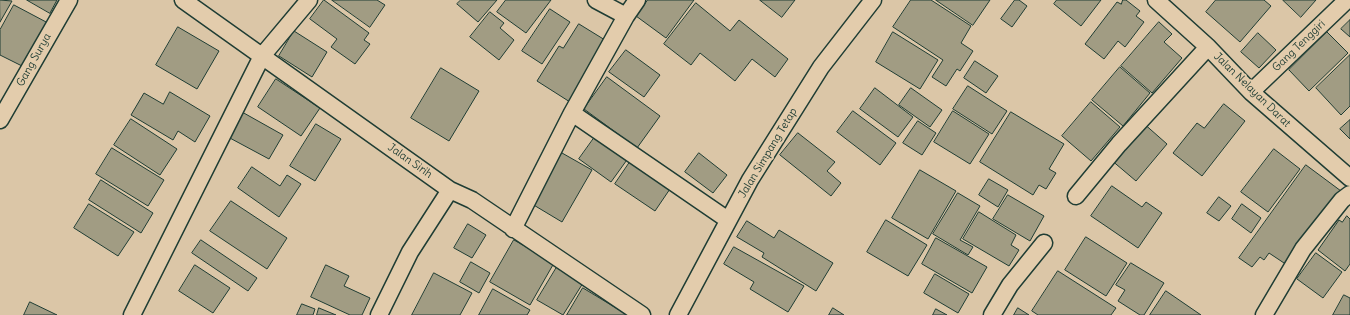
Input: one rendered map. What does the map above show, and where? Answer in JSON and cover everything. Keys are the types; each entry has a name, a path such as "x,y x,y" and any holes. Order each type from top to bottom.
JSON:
{"street":[{"name":"Gang Surya","path":"0,120 69,0"},
{"name":"Jalan Sirih","path":"183,0 450,190 472,200 513,230 642,315"},
{"path":"132,315 262,56 309,0"},
{"path":"596,0 626,16"},
{"path":"513,230 572,113 626,16 637,0"},
{"name":"Jalan Simpang Tetap","path":"678,315 750,180 821,67 873,0"},
{"name":"Jalan Nelayan Darat","path":"1156,0 1208,47 1251,92 1350,178"},
{"name":"Gang Tenggiri","path":"1251,92 1347,0"},
{"path":"1076,196 1120,144 1208,47"},
{"path":"572,113 728,220"},
{"path":"379,315 410,252 450,190"},
{"path":"1267,310 1303,249 1342,200 1350,194"},
{"path":"992,315 1010,285 1044,243"}],"building":[{"path":"0,0 12,1 0,22"},
{"path":"27,0 57,0 50,13"},
{"path":"324,0 369,33 364,40 370,44 355,64 331,47 337,39 310,19"},
{"path":"332,0 377,0 385,5 370,27"},
{"path":"461,0 497,0 478,22 457,4"},
{"path":"506,0 551,0 526,33 497,12"},
{"path":"648,0 694,0 666,38 636,16"},
{"path":"760,0 795,0 782,17"},
{"path":"911,0 931,0 971,26 961,43 973,51 960,71 957,69 946,86 932,77 943,60 893,27"},
{"path":"936,0 990,0 973,25"},
{"path":"1015,0 1019,0 1027,6 1012,27 1001,19"},
{"path":"1057,0 1101,0 1081,26 1054,4"},
{"path":"1123,0 1126,0 1140,11 1136,16 1144,22 1125,47 1118,41 1104,59 1085,44 1117,2 1121,4"},
{"path":"1216,0 1264,0 1271,6 1240,42 1206,12"},
{"path":"1283,0 1316,0 1301,17"},
{"path":"696,3 730,31 739,20 788,59 775,77 752,59 735,81 700,53 691,65 664,44"},
{"path":"14,5 48,23 24,67 0,55 0,30"},
{"path":"550,9 570,22 542,64 522,51"},
{"path":"490,12 504,23 500,28 514,40 499,60 470,37"},
{"path":"1350,20 1350,37 1341,29"},
{"path":"1159,22 1172,34 1164,42 1182,58 1152,93 1121,66"},
{"path":"579,24 605,40 589,65 592,66 570,102 537,81 559,46 563,48"},
{"path":"178,27 219,51 197,89 156,65"},
{"path":"294,31 327,52 312,77 279,56"},
{"path":"893,32 938,60 920,89 876,62"},
{"path":"1327,32 1348,53 1309,91 1289,70"},
{"path":"1258,33 1276,50 1259,68 1241,52"},
{"path":"626,50 660,75 644,97 609,72"},
{"path":"1350,55 1350,106 1341,115 1316,88"},
{"path":"975,61 998,76 986,93 964,78"},
{"path":"1120,67 1150,93 1123,126 1092,100"},
{"path":"441,68 479,91 449,141 411,118"},
{"path":"607,77 660,116 637,148 584,109"},
{"path":"276,79 320,108 301,136 258,107"},
{"path":"968,86 1007,111 992,134 953,109"},
{"path":"875,88 913,117 898,137 860,109"},
{"path":"911,88 942,110 930,127 899,105"},
{"path":"170,92 210,116 195,142 178,131 173,140 131,115 144,93 163,104"},
{"path":"1091,102 1120,127 1091,161 1062,136"},
{"path":"1224,104 1245,121 1202,176 1173,153 1197,123 1204,128"},
{"path":"853,111 896,143 880,165 837,132"},
{"path":"953,111 989,134 970,164 934,142"},
{"path":"242,112 283,135 269,159 228,137"},
{"path":"1011,112 1064,144 1049,169 1056,173 1046,189 1039,185 1033,195 980,162"},
{"path":"131,119 177,149 160,175 114,145"},
{"path":"1350,120 1350,139 1340,129"},
{"path":"918,121 936,133 922,155 903,143"},
{"path":"1142,122 1167,144 1136,181 1110,159"},
{"path":"316,124 341,139 315,181 290,166"},
{"path":"798,133 835,162 827,171 841,183 831,196 780,155"},
{"path":"597,134 629,157 611,182 579,159"},
{"path":"112,148 164,180 148,206 96,174"},
{"path":"1274,149 1300,169 1268,212 1241,192"},
{"path":"562,153 592,170 562,222 532,204"},
{"path":"699,153 727,175 713,193 685,172"},
{"path":"632,159 672,186 655,211 615,184"},
{"path":"1306,165 1341,191 1287,265 1269,253 1264,260 1260,257 1252,267 1239,258"},
{"path":"252,167 280,186 287,175 301,184 279,217 238,188"},
{"path":"920,170 956,191 928,239 892,218"},
{"path":"989,179 1008,190 998,207 979,195"},
{"path":"101,180 153,213 141,233 89,200"},
{"path":"1112,186 1142,207 1146,202 1162,213 1138,248 1091,216"},
{"path":"958,193 980,206 960,240 973,247 968,255 933,234"},
{"path":"1008,195 1044,216 1030,241 993,219"},
{"path":"1219,197 1231,206 1219,221 1207,213"},
{"path":"231,201 287,238 267,269 210,231"},
{"path":"89,204 134,232 118,256 74,228"},
{"path":"1242,204 1261,218 1251,233 1232,219"},
{"path":"979,212 1016,235 1011,245 1019,250 1009,266 963,239"},
{"path":"1347,216 1350,219 1350,264 1345,271 1318,250 1339,220 1342,222"},
{"path":"886,220 927,245 908,276 867,252"},
{"path":"747,221 774,238 779,230 833,263 816,291 762,257 764,253 737,237"},
{"path":"468,224 486,235 472,258 454,248"},
{"path":"1086,237 1127,263 1106,296 1065,270"},
{"path":"936,238 987,267 972,293 922,264"},
{"path":"201,240 257,278 248,291 192,253"},
{"path":"514,240 554,263 530,305 490,282"},
{"path":"734,247 804,286 788,312 750,289 754,282 724,264"},
{"path":"1316,253 1342,272 1323,298 1297,279"},
{"path":"471,262 490,273 479,293 460,282"},
{"path":"1131,263 1164,283 1144,315 1140,315 1118,301 1125,290 1116,285"},
{"path":"195,265 230,288 213,313 179,291"},
{"path":"326,265 349,276 344,286 370,298 362,315 350,315 311,297"},
{"path":"557,267 583,283 563,315 537,300"},
{"path":"1058,271 1116,308 1111,315 1038,315 1032,311"},
{"path":"434,273 472,293 460,315 412,315"},
{"path":"935,274 969,294 958,313 924,293"},
{"path":"583,288 626,314 567,315"},
{"path":"493,289 530,310 527,315 479,315"},
{"path":"1166,291 1201,315 1150,315"},
{"path":"1344,295 1350,298 1350,315 1333,315"},
{"path":"30,302 57,315 24,315"},
{"path":"302,304 315,309 313,315 297,315"},
{"path":"319,308 336,315 317,315"},
{"path":"833,308 844,315 829,315"},
{"path":"1018,308 1029,315 1014,315"},
{"path":"936,309 947,315 933,315"}]}
